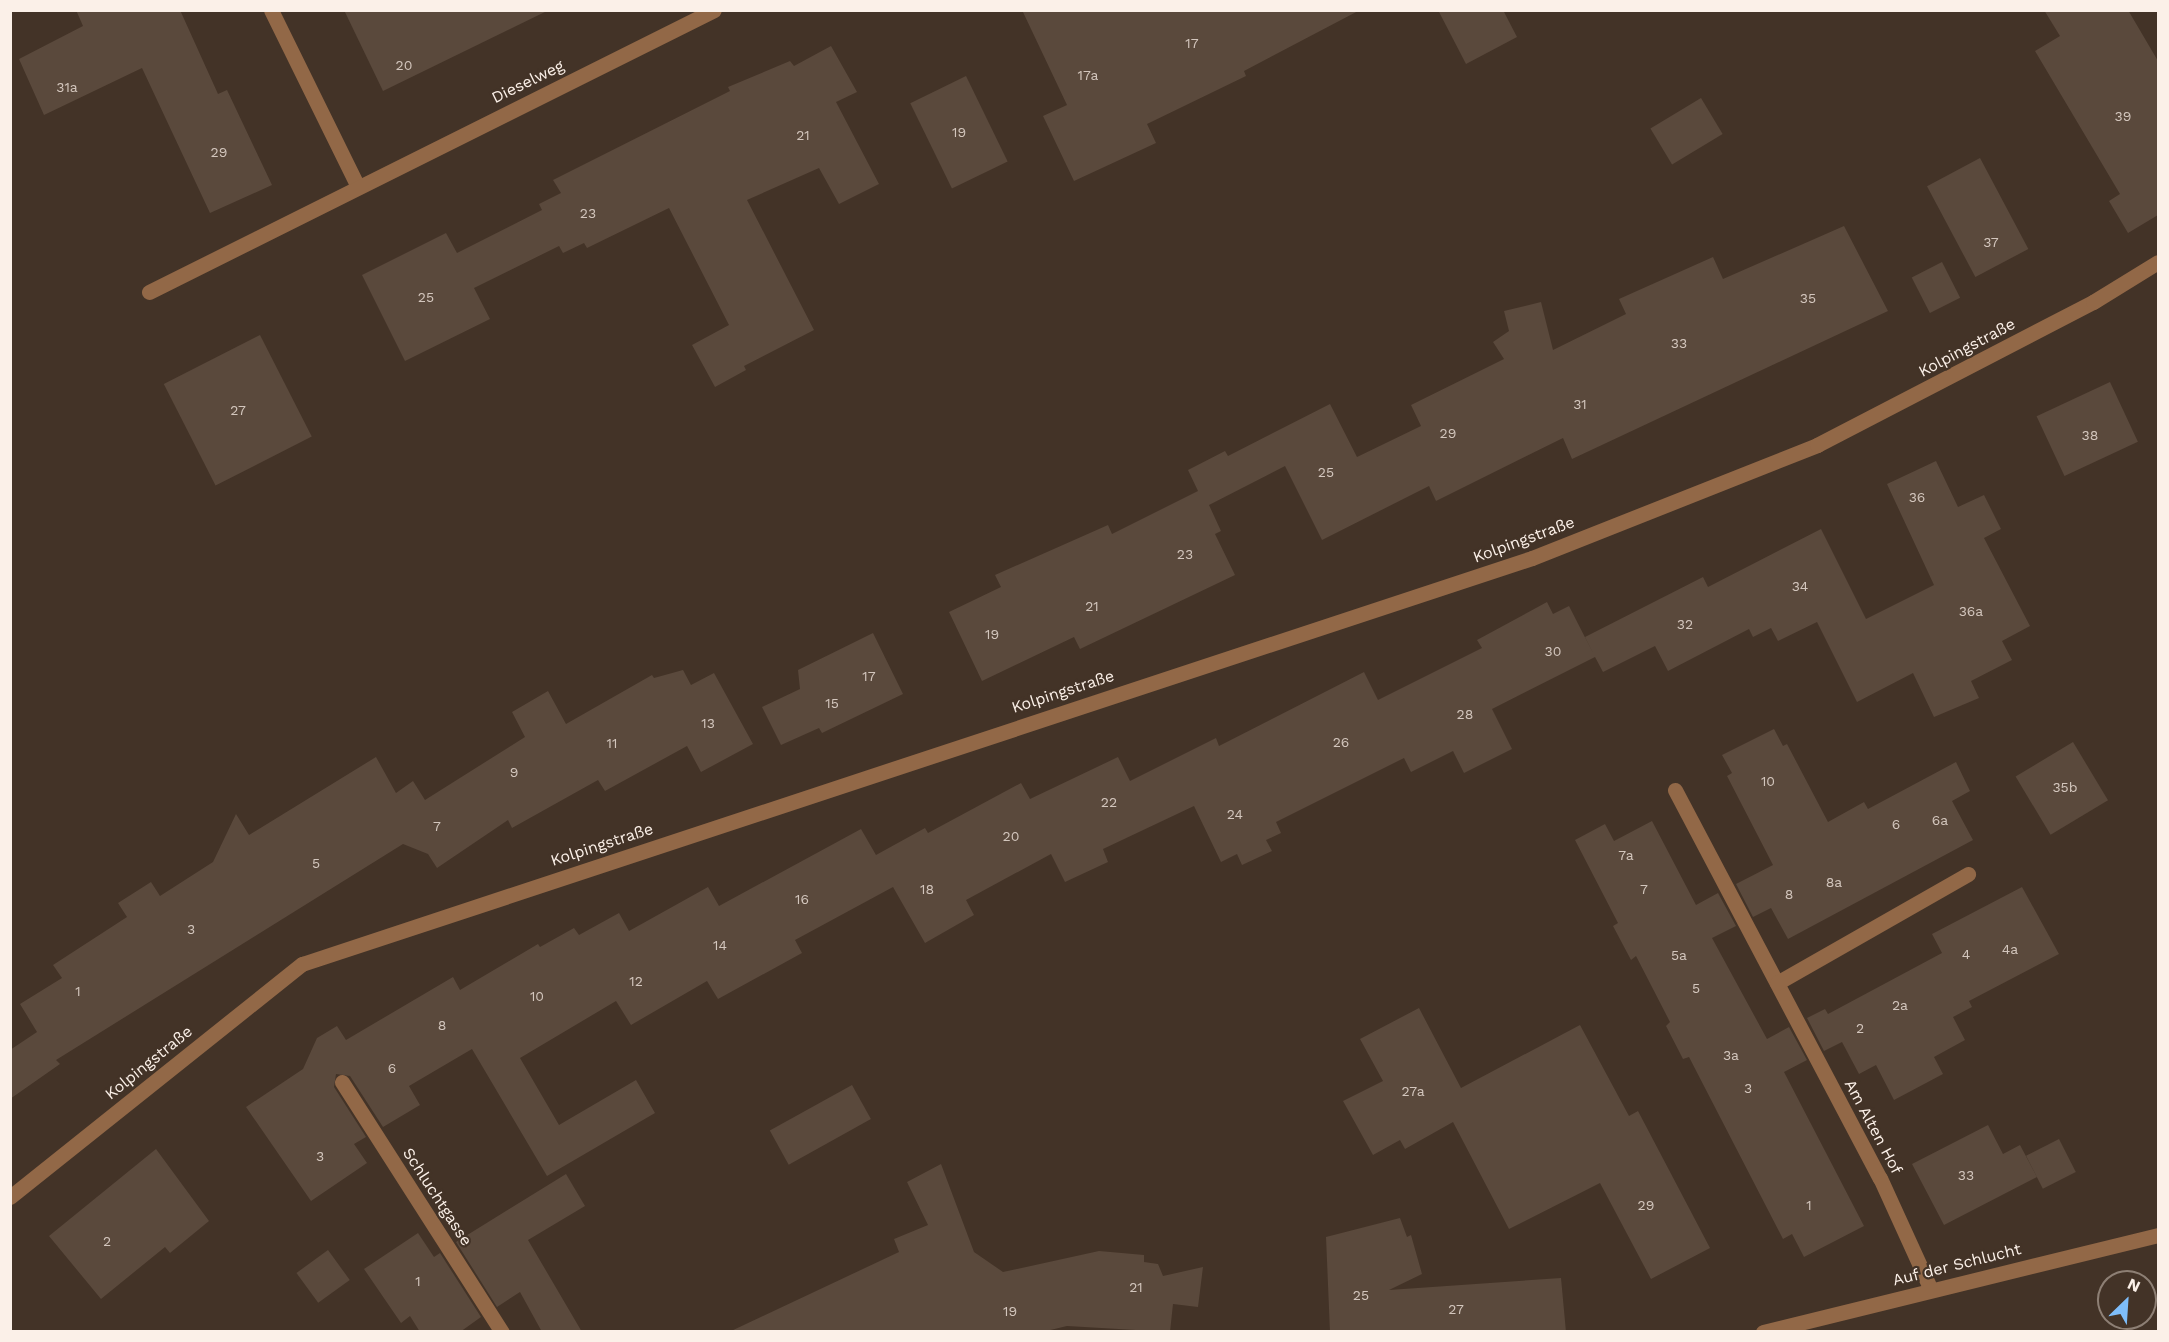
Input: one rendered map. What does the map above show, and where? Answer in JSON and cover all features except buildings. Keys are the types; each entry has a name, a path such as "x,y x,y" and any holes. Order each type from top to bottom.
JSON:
{"street":[{"path":"271,10 357,185"},
{"name":"Dieselweg","path":"149,292 357,185 714,10"},
{"name":"Kolpingstraße","path":"10,1197 302,964 1532,558 1817,445 2033,334 2158,262"},
{"name":"Am Alten Hof","path":"1675,790 1880,1178 1931,1290"},
{"path":"1777,983 1968,874"},
{"name":"Schluchtgasse","path":"342,1082 502,1332"},
{"name":"Auf der Schlucht","path":"1763,1332 2158,1235"}]}
